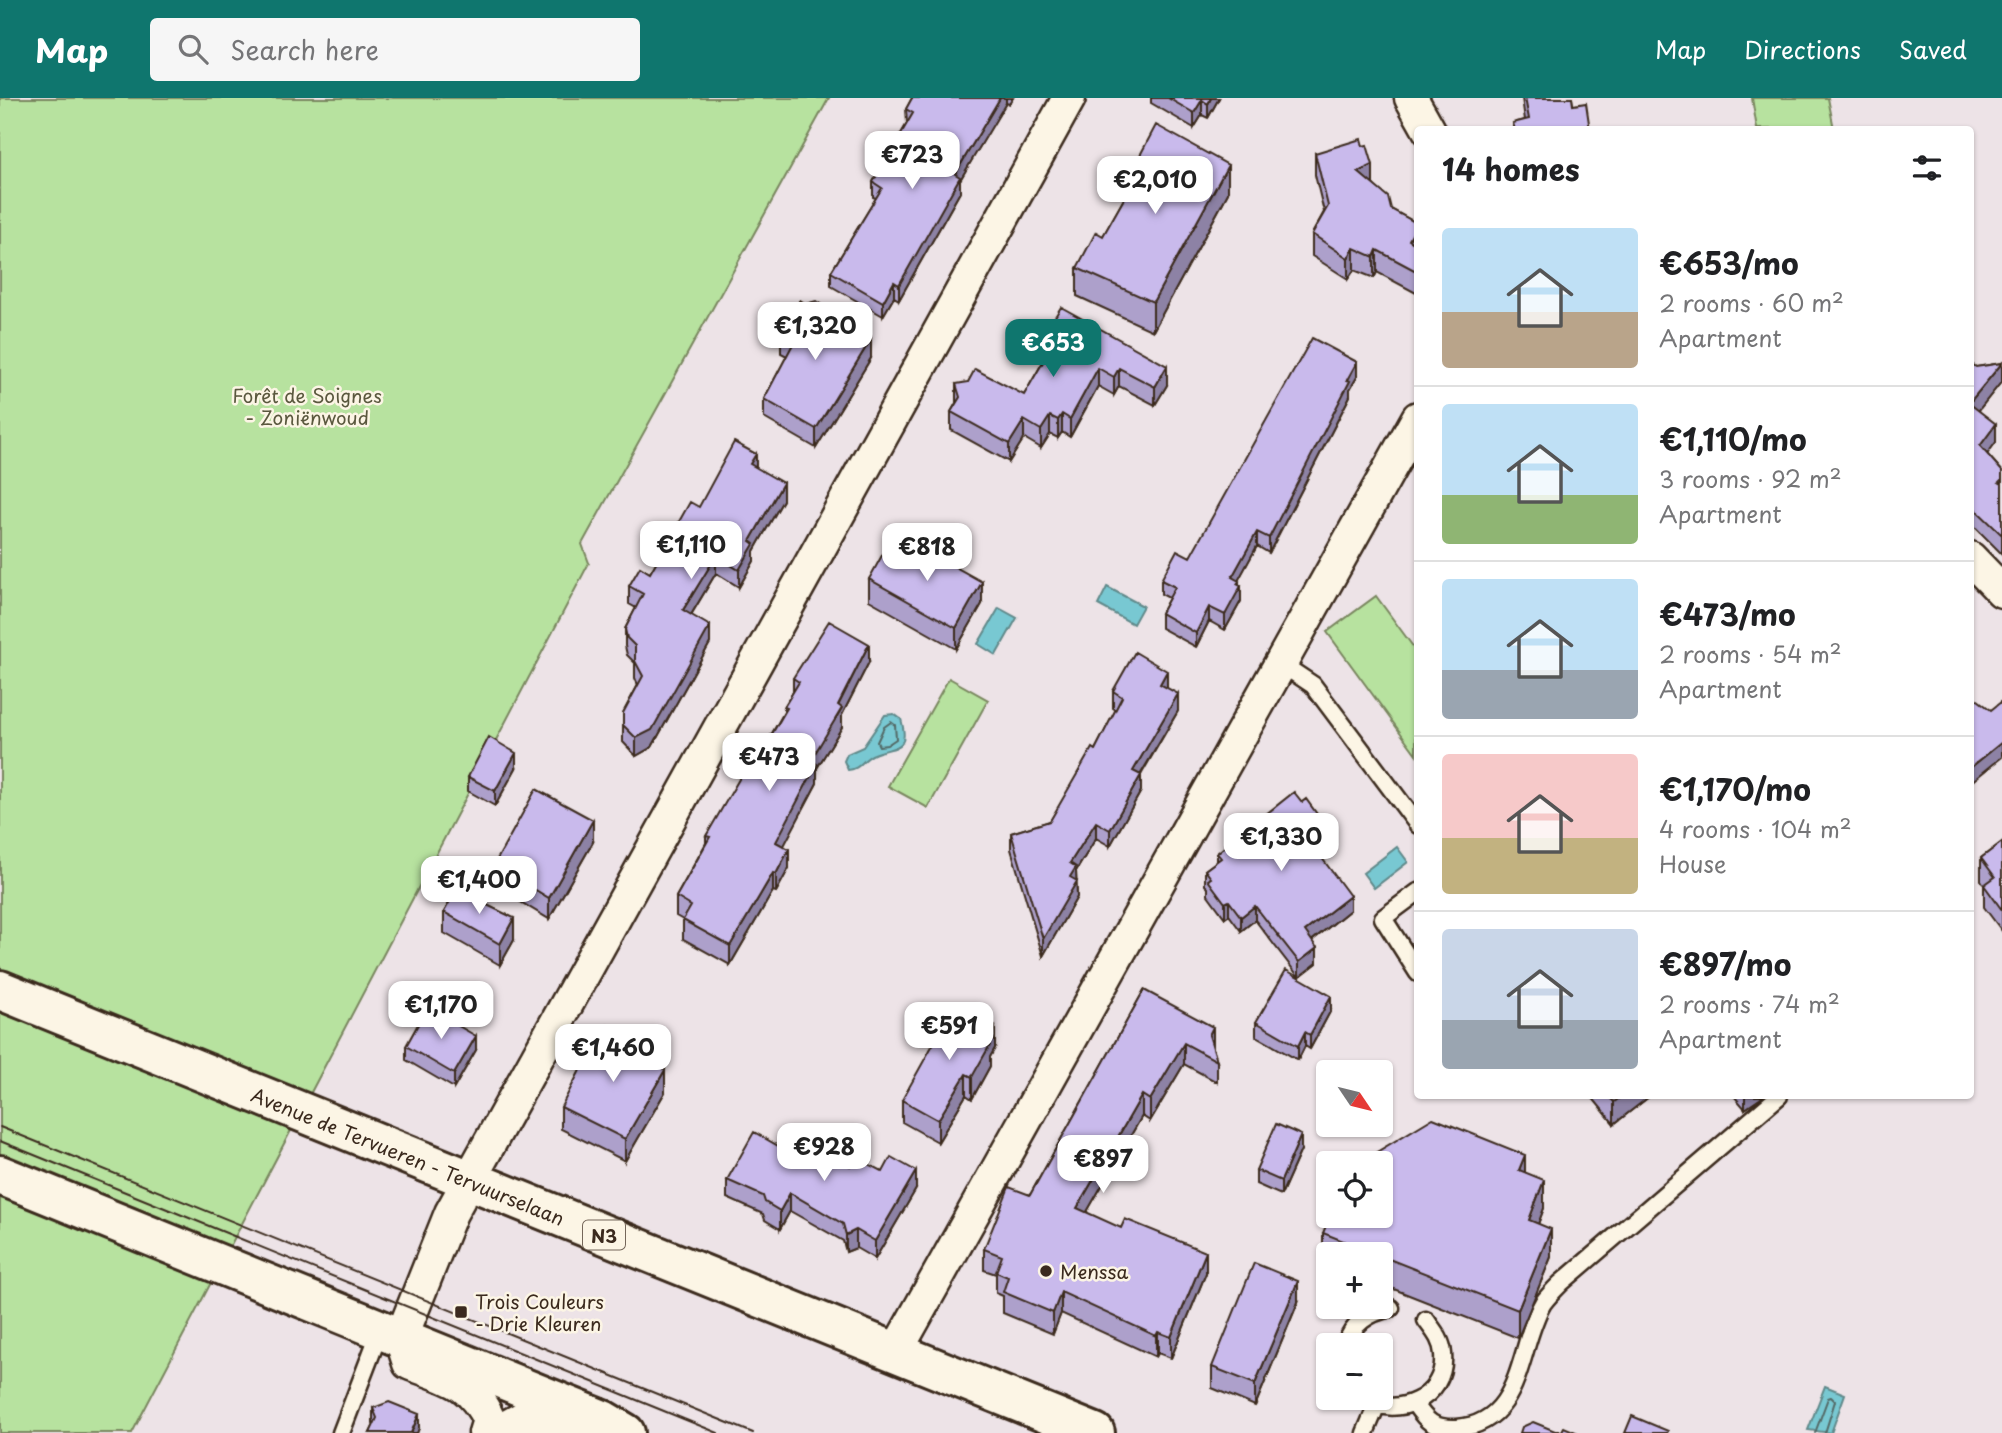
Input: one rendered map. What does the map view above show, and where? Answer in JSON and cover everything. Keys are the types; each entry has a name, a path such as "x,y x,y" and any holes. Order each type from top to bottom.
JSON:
{"main road":[{"name":"Avenue de Tervueren - Tervuurselaan","path":"0,990 895,1353"},
{"path":"0,1175 603,1420 625,1433"},
{"name":"N3","path":"895,1353 1095,1433"}],"street":[{"path":"485,1433 489,1420 467,1386 409,1363 391,1334 468,1181 1069,98"},
{"path":"1411,98 1427,126"},
{"path":"895,1353 1414,425"},
{"path":"1974,562 2002,591"},
{"path":"506,1433 510,1425 530,1414 581,1433"}],"lane":[{"path":"1280,663 1313,685 1414,820"},
{"path":"1414,895 1383,918 1414,967"},
{"path":"1414,1404 1429,1424 1440,1429 1482,1422 1501,1409 1513,1387 1543,1303 1561,1283 1776,1099"},
{"path":"1352,1333 1356,1324 1363,1319"},
{"path":"1393,1407 1414,1404 1431,1391 1441,1373 1443,1354 1439,1337 1426,1321"},
{"path":"341,1433 391,1334"},
{"path":"1365,1433 1369,1410"}],"green space":[{"name":"Forêt de Soignes - Zoniënwoud","path":"0,98 829,98 582,544 589,563 132,1433 0,1433"},
{"path":"1752,98 1828,98 1833,126 1757,126"},
{"path":"1376,596 1414,648 1414,751 1327,632"},
{"path":"949,678 988,700 928,808 888,786"}],"water":[{"path":"1107,587 1143,606 1133,624 1098,605"},
{"path":"999,608 1017,618 996,655 978,644"},
{"path":"894,714 901,719 904,738 902,743 872,755 848,770 844,761 847,754 863,747 885,715"},
{"path":"1397,847 1408,862 1374,888 1363,873"},
{"path":"1825,1386 1845,1394 1831,1433 1808,1430"}],"building":[{"path":"912,98 1000,98 955,174 960,177 899,285 894,282 883,302 831,272 882,188 873,182 913,113 906,109"},
{"path":"1168,98 1211,98 1208,104 1202,100 1194,113"},
{"path":"1525,98 1572,98 1573,105 1586,103 1589,126 1514,126 1513,123 1529,119"},
{"path":"1156,125 1228,165 1153,302 1077,268 1096,232 1103,236 1143,165 1137,161"},
{"path":"1361,139 1363,146 1367,145 1373,165 1358,172 1388,197 1391,209 1414,222 1414,231 1409,240 1414,243 1414,270 1377,250 1374,257 1354,248 1348,258 1312,234 1328,206 1315,153"},
{"path":"800,300 806,304 816,301 871,339 816,429 764,399 794,342 781,334"},
{"path":"1061,307 1167,366 1155,387 1119,368 1114,377 1098,368 1070,419 1062,414 1058,420 1050,416 1041,430 1024,420 1009,444 951,412 960,397 956,384 968,382 975,369 1024,395 1054,343 1051,341 1053,338 1045,333"},
{"path":"1312,338 1357,362 1347,380 1350,381 1269,538 1257,532 1232,577 1239,581 1237,584 1241,586 1225,615 1209,607 1196,633 1161,613 1175,587 1161,580 1177,550 1190,557"},
{"path":"2002,363 1974,397 1974,366"},
{"path":"1974,407 1996,424 1980,446 2002,471 2002,479 1999,482 2002,484 2002,535 1974,508"},
{"path":"734,442 756,454 750,464 783,483 750,541 754,544 739,570 716,556 683,610 710,626 652,730 636,738 623,725 623,713 643,676 635,661 635,646 627,638 625,629 643,594 629,586 640,567 650,573 690,502 699,507"},
{"path":"890,541 926,562 932,554 982,582 956,628 869,579"},
{"path":"829,621 869,644 838,705 842,708 811,760 817,764 776,842 789,849 730,946 683,920 691,906 676,897 710,837 706,836 757,748 762,751 787,708 784,707 799,682 793,678"},
{"path":"1135,652 1167,671 1160,684 1178,694 1133,771 1141,775 1110,830 1096,822 1070,863 1076,867 1070,877 1077,881 1043,939 1011,833 1050,821 1092,748 1095,750 1122,697 1113,691"},
{"path":"1974,697 1991,710 2002,701 2002,742 1974,765"},
{"path":"489,737 516,753 495,791 468,777"},
{"path":"536,789 593,820 549,898 494,865"},
{"path":"1294,792 1302,802 1306,799 1330,832 1313,846 1350,896 1305,931 1317,948 1299,962 1255,906 1241,917 1229,901 1225,903 1208,880 1211,878 1205,870 1221,858 1217,853"},
{"path":"2002,842 2002,910 1984,885 1995,877 1981,858"},
{"path":"456,890 514,918 500,944 444,912"},
{"path":"1286,970 1331,996 1310,1035 1305,1032 1298,1046 1256,1022"},
{"path":"1144,990 1213,1027 1209,1035 1217,1061 1184,1043 1150,1100 1142,1095 1077,1208 1121,1228 1125,1219 1206,1252 1171,1337 1158,1332 1156,1336 1061,1292 1053,1313 1003,1292 1008,1277 996,1272 1002,1256 984,1249 1009,1187 1030,1195"},
{"path":"955,1005 995,1027 986,1042 990,1045 972,1077 966,1074 938,1120 902,1100"},
{"path":"427,1008 476,1036 454,1074 406,1046"},
{"path":"608,1025 623,1029 630,1037 627,1049 665,1070 625,1139 561,1107 593,1045"},
{"path":"1433,1118 1525,1155 1519,1170 1544,1180 1529,1220 1551,1229 1518,1310 1393,1261 1393,1242 1346,1242 1323,1233 1325,1228 1393,1228 1393,1151 1379,1151"},
{"path":"1276,1124 1301,1135 1281,1181 1256,1170"},
{"path":"754,1132 794,1155 803,1140 850,1166 855,1157 883,1172 891,1157 916,1171 875,1241 856,1230 846,1235 843,1224 790,1193 780,1211 765,1202 763,1196 727,1180"},
{"path":"1254,1263 1298,1281 1255,1384 1212,1367"},
{"path":"389,1402 419,1414 411,1433 370,1433 377,1418 373,1408"},
{"path":"1632,1416 1668,1431 1625,1433"},
{"path":"1533,1422 1555,1431 1562,1431 1564,1427 1578,1433 1520,1433 1522,1427"}],"tram line":[{"path":"0,1127 753,1433"},
{"path":"0,1141 718,1433"}],"place":[{"name":"Menssa","path":"1046,1271"},
{"name":"Trois Couleurs - Drie Kleuren","path":"461,1312"}]}
